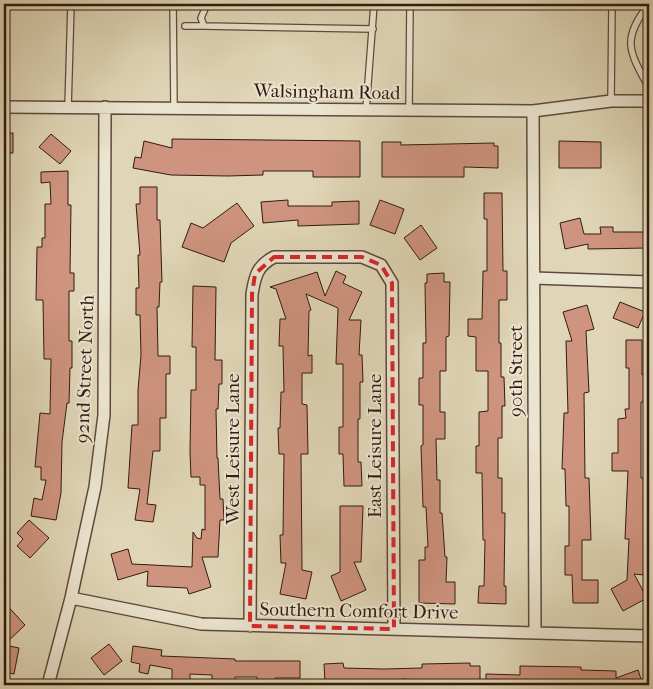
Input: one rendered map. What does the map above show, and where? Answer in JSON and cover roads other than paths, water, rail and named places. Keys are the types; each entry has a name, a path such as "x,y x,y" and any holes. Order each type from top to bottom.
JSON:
{"street":[{"name":"Walsingham Road","path":"4,107 533,111 611,102 649,101"},
{"name":"92nd Street North","path":"48,685 71,598 95,487 104,415 105,108"},
{"name":"90th Street","path":"533,111 535,632"},
{"name":"East Leisure Lane","path":"256,274 264,263 274,257 362,257 381,265 392,283 394,308 394,630"},
{"name":"West Leisure Lane","path":"250,626 252,294 256,274"},
{"path":"534,278 649,282"},
{"name":"Southern Comfort Drive","path":"71,598 201,624 649,636"}],"lane":[{"path":"68,108 71,4"},
{"path":"173,4 174,108"},
{"path":"204,26 201,18 207,4"},
{"path":"366,110 374,4"},
{"path":"409,110 410,4"},
{"path":"469,4 479,4"},
{"path":"611,102 612,4"},
{"path":"649,4 638,18 630,39 632,57 649,88"},
{"path":"184,26 373,29"}]}
